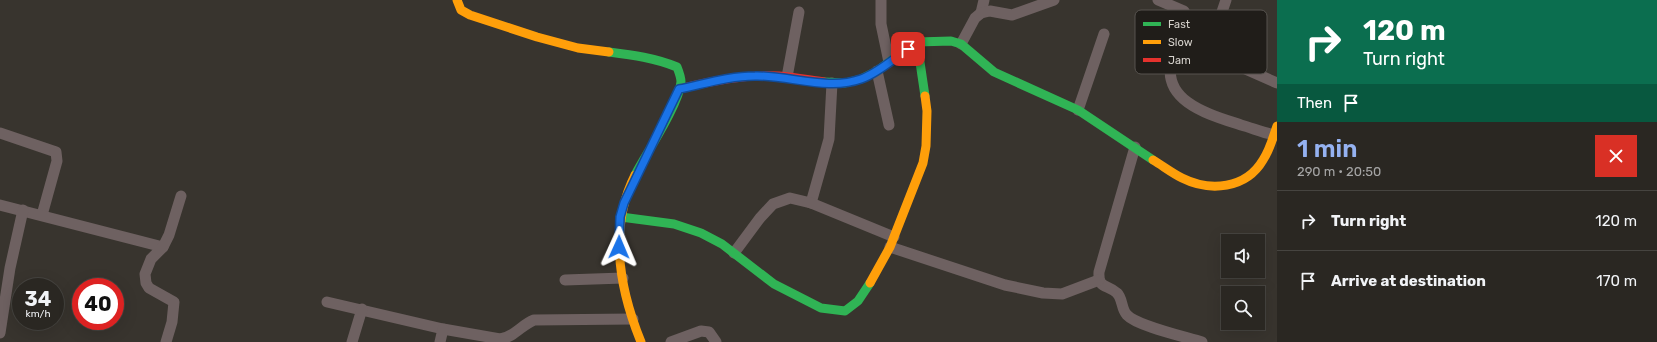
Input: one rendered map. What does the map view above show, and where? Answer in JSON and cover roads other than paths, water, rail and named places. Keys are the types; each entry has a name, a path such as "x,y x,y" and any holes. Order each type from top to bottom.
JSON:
{"street":[{"path":"457,0 461,10 470,15 539,39 580,49 653,59 669,63 677,68 680,74 679,89 631,185 620,217 619,243 622,278 641,342"},
{"path":"881,0 881,24 889,62"},
{"path":"981,13 984,0"},
{"path":"961,44 975,18 981,13 990,11 1012,15 1054,0"},
{"path":"1158,0 1182,10"},
{"path":"1223,10 1226,0"},
{"path":"787,77 799,12"},
{"path":"1078,110 1104,34"},
{"path":"679,89 727,78 753,76 787,77 832,83 845,83 862,79 877,71 917,42 941,40 961,44 994,72 1078,110 1181,178 1195,185 1209,188 1229,186 1249,177 1263,161 1276,132 1204,113 1192,106 1177,92 1172,85 1172,74"},
{"path":"620,217 674,224 701,232 734,252 774,284 821,308 835,311 845,311 858,301 864,293 892,242 923,163 926,146 927,111 917,42"},
{"path":"877,71 889,125"},
{"path":"1255,74 1277,83"},
{"path":"811,203 829,139 832,83"},
{"path":"0,133 56,152 57,161 42,215"},
{"path":"1135,147 1099,272 1099,280 1101,284 1117,293 1123,311 1133,320 1202,342"},
{"path":"166,342 172,322 174,302 149,288 146,283 145,274 151,259 163,247 169,234 181,196"},
{"path":"734,252 760,218 773,204 790,198 811,203 892,242 1005,285 1043,294 1062,294 1099,280"},
{"path":"0,205 163,247"},
{"path":"0,333 5,267 23,210"},
{"path":"565,280 622,278"},
{"path":"327,302 443,329 500,339 508,338 518,332 525,324 534,320 633,319"},
{"path":"352,342 362,310"},
{"path":"440,342 443,329"},
{"path":"671,342 701,331 709,332 716,342"}]}
